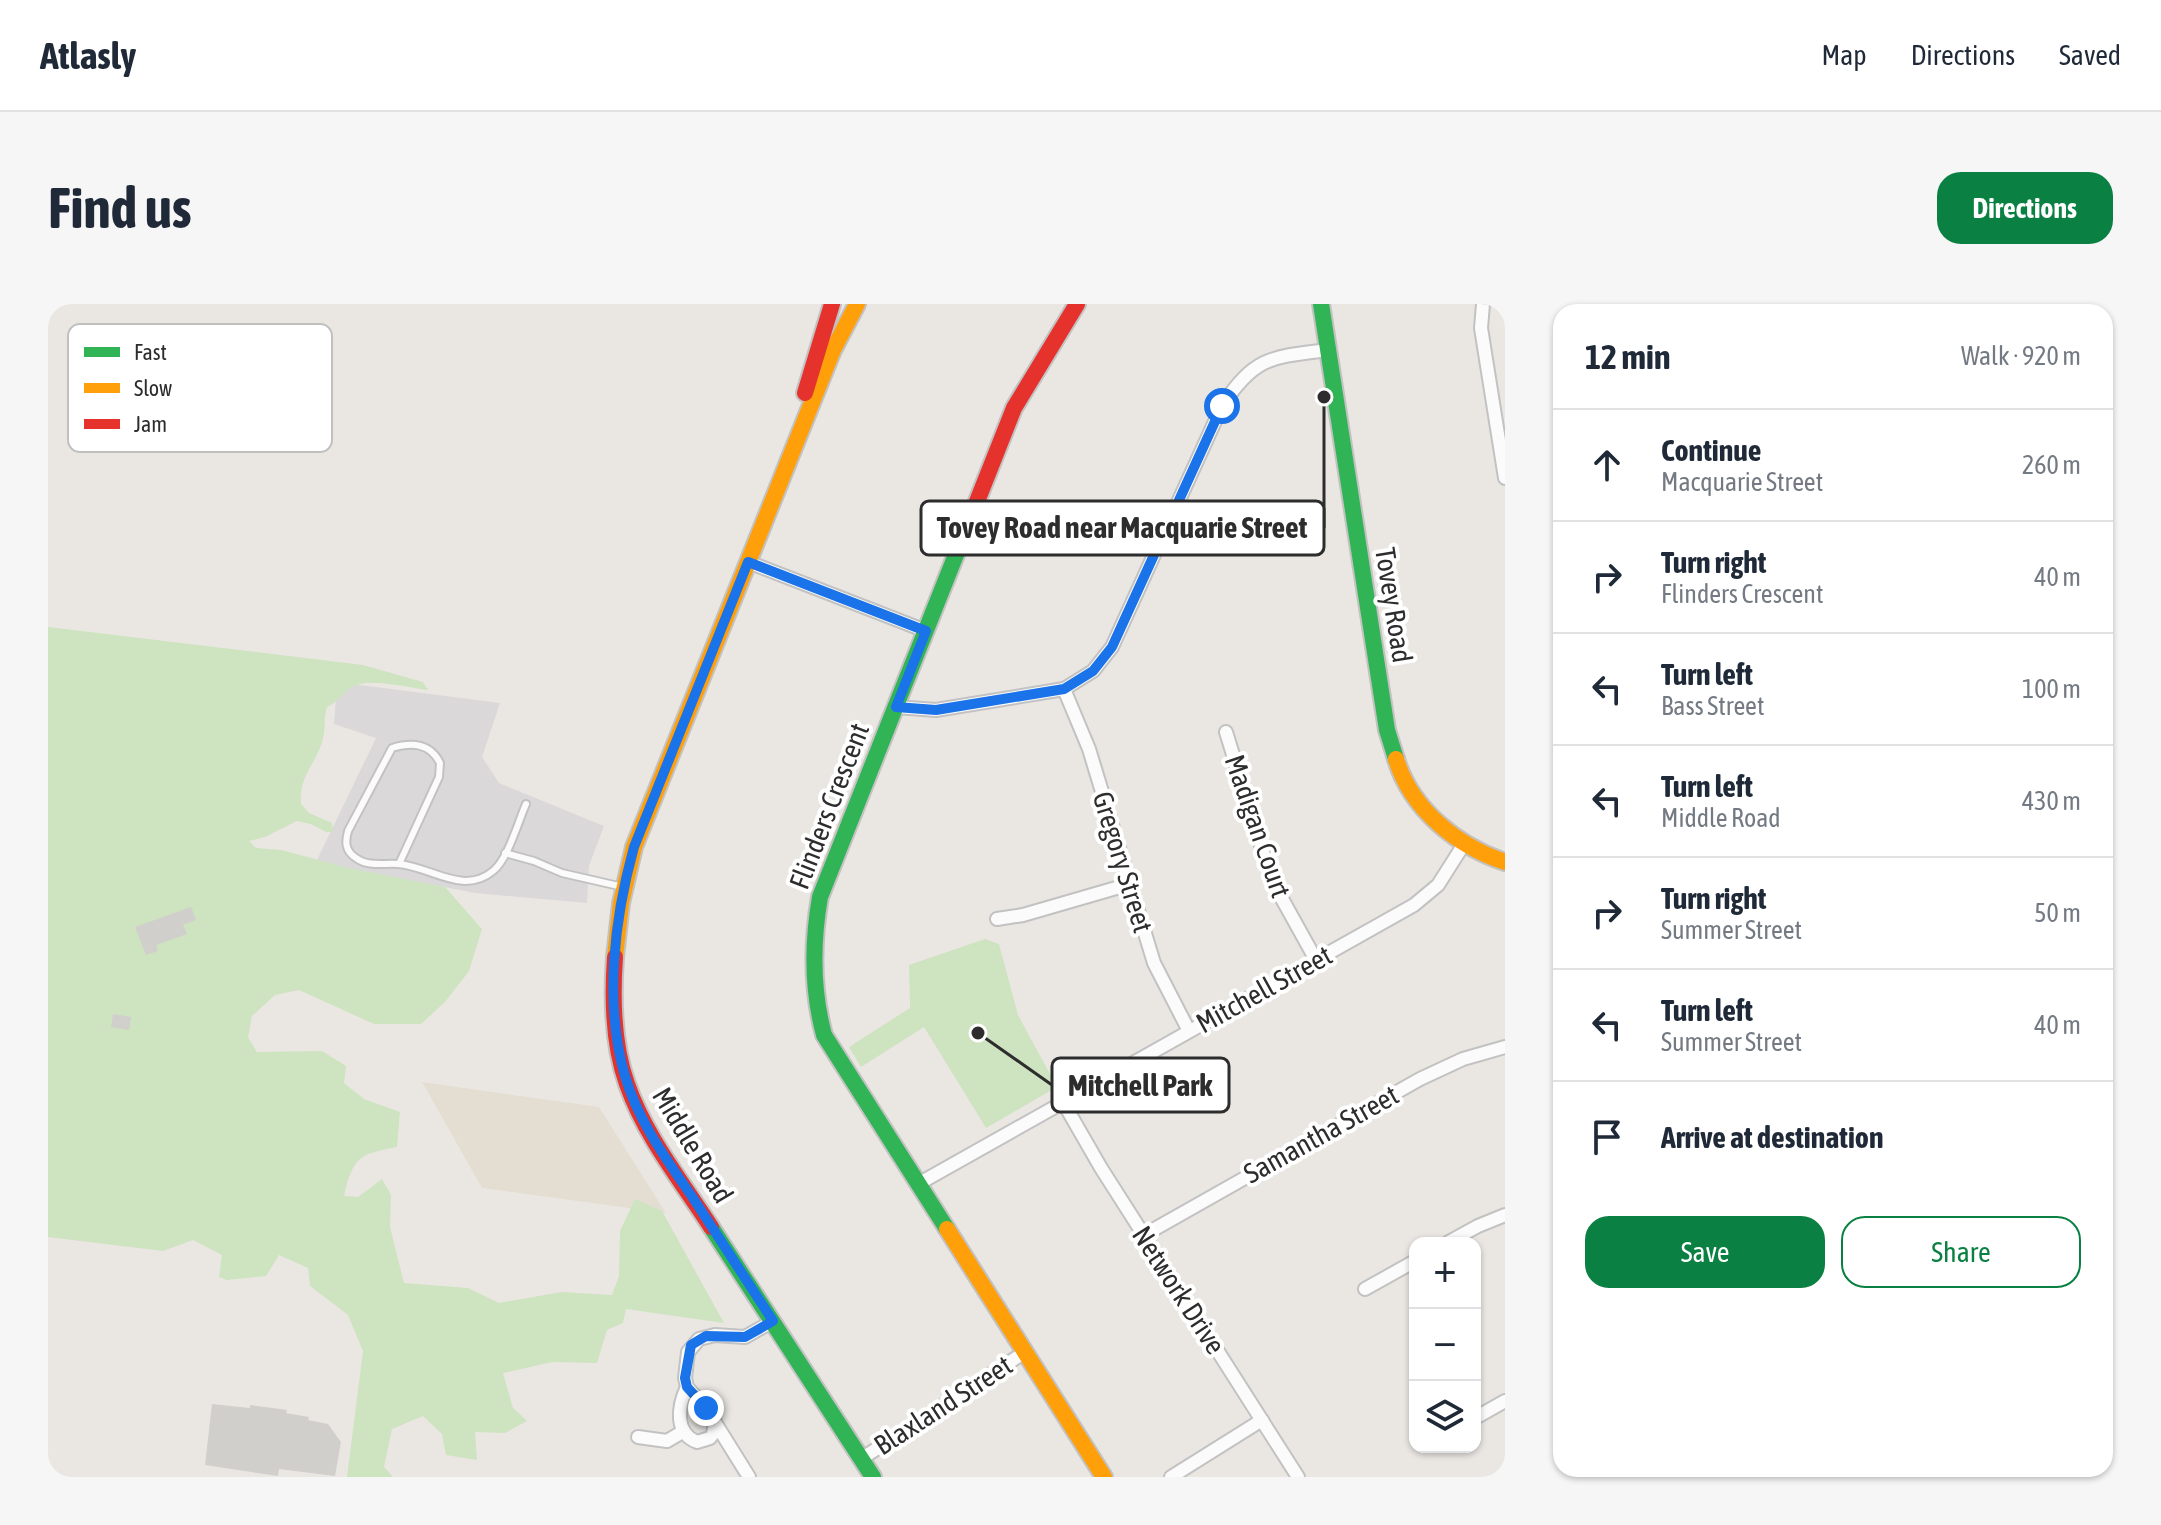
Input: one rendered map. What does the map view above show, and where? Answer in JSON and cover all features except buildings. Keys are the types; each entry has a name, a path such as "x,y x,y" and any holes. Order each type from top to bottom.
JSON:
{"street":[{"path":"829,311 841,304"},
{"name":"Middle Road","path":"857,304 833,350 634,847 616,930 613,981 625,1076 635,1103 659,1147 873,1477"},
{"name":"Flinders Crescent","path":"1077,304 1014,408 820,897 815,922 818,1016 824,1035 1104,1477"},
{"name":"Tovey Road","path":"1321,304 1387,730 1399,768 1416,799 1434,819 1464,844 1505,862"},
{"path":"1483,304 1481,328 1505,478"},
{"name":"Middle Road","path":"777,489 829,311"},
{"path":"896,707 936,710 1064,689 1093,671 1112,647 1222,406 1239,380 1261,363 1281,355 1328,350"},
{"path":"748,562 926,631"},
{"name":"Gregory Street","path":"1064,689 1089,749 1154,963 1189,1031"},
{"name":"Madigan Court","path":"1226,732 1267,865 1316,960"},
{"name":"Mitchell Street","path":"918,1184 1414,905 1438,885 1464,844"},
{"path":"997,919 1023,915 1130,884"},
{"name":"Samantha Street","path":"1144,1235 1420,1079 1463,1059 1505,1047"},
{"name":"Network Drive","path":"1063,1102 1298,1477"},
{"path":"1458,1237 1505,1215"},
{"path":"1365,1289 1409,1264"},
{"path":"715,1423 713,1434 703,1441 691,1440 684,1431 680,1410 687,1387 688,1352 699,1339 715,1335 745,1337 773,1321"},
{"name":"Blaxland Street","path":"861,1459 1025,1352"},
{"path":"687,1387 697,1396 749,1477"},
{"path":"1481,1415 1505,1401"},
{"path":"1171,1477 1262,1420"},
{"path":"638,1437 667,1441 684,1431"}],"lane":[{"path":"399,864 439,777 440,763 436,755 419,745 392,748 359,806 345,843 355,858 364,862 399,864 458,881 493,872 505,853 526,804"},
{"path":"505,853 562,873 623,887"}],"shaded area":[{"path":"337,682 500,703 482,757 499,783 604,826 589,866 587,903 475,893 316,862 376,738 334,724"},
{"path":"422,1082 599,1107 666,1213 482,1188"}],"green space":[{"path":"48,627 363,665 423,682 428,690 378,683 359,684 327,707 323,738 303,784 301,804 309,813 332,823 333,832 297,821 265,837 249,841 256,848 281,850 349,868 445,887 482,929 469,971 445,1002 421,1024 374,1024 299,990 275,995 252,1016 248,1037 257,1052 322,1051 346,1066 344,1083 364,1099 400,1112 397,1147 374,1152 360,1160 351,1173 344,1196 358,1197 382,1179 391,1195 390,1227 404,1283 468,1288 499,1303 561,1292 612,1295 619,1276 620,1231 635,1199 662,1211 724,1323 626,1309 623,1323 607,1330 597,1363 552,1362 503,1373 513,1408 527,1421 505,1433 475,1432 477,1460 446,1455 442,1434 423,1416 392,1429 384,1467 393,1477 347,1477 363,1351 348,1315 310,1286 308,1268 279,1255 266,1276 227,1280 219,1277 222,1255 193,1240 163,1251 48,1237"},
{"path":"985,939 999,944 1018,1015 1057,1087 986,1128 924,1027 861,1067 849,1047 910,1008 909,965"}],"traffic: fast":[{"path":"1321,304 1387,730 1396,759"},
{"path":"947,1229 824,1035 815,984 815,949 820,897 959,547"},
{"path":"711,1227 873,1477"}],"traffic: slow":[{"path":"615,957 621,903 634,847 833,350 857,304"},
{"path":"1396,759 1413,794 1438,823 1470,846 1505,862"},
{"path":"947,1229 1104,1477"}],"traffic: jam":[{"path":"805,393 832,304"},
{"path":"959,547 1014,408 1077,304"},
{"path":"615,957 615,1022 627,1084 654,1140 711,1227"}],"place":[{"name":"Tovey Road near Macquarie Street","path":"1324,397"},
{"name":"Mitchell Park","path":"978,1033"}],"route":[{"path":"706,1408 687,1387 685,1378 691,1345 706,1336 745,1337 773,1321 659,1147 635,1103 619,1048 613,981 617,923 634,847 748,562 926,631 896,707 936,710 1064,689 1093,671 1112,647 1222,406"}]}
